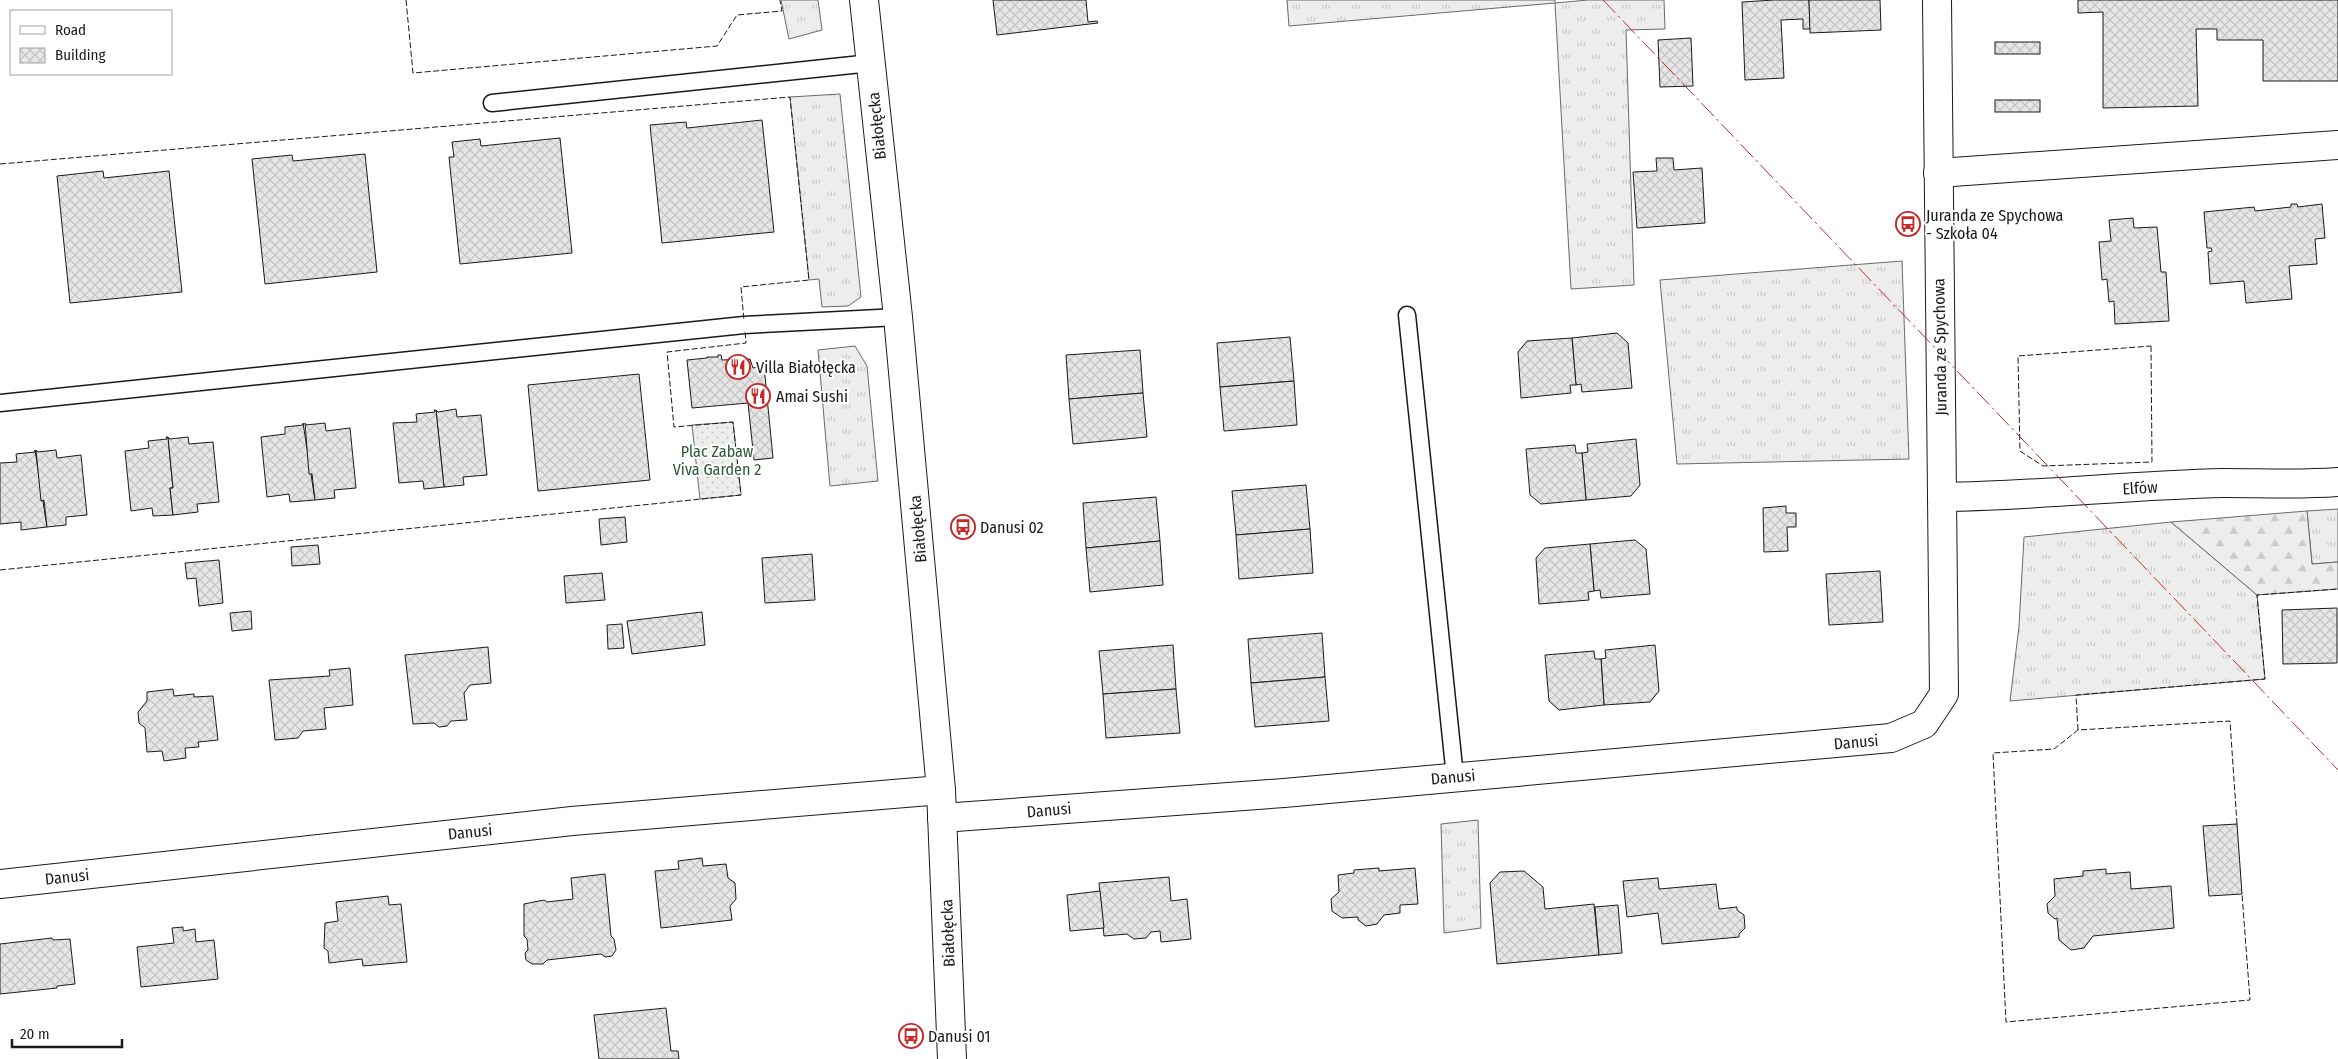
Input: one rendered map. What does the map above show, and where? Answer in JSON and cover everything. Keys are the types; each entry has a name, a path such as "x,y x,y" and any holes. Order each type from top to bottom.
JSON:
{"street":[{"name":"Białołęcka","path":"864,0 898,318 941,790 952,1059"},
{"name":"Juranda ze Spychowa","path":"1937,0 1944,694"},
{"path":"1938,173 2338,145"},
{"name":"Elfów","path":"1942,497 1994,496 2224,483 2311,484 2338,482"},
{"name":"Danusi","path":"942,818 1284,793 1891,738 1924,724 1944,694"},
{"name":"Danusi","path":"0,884 572,821 941,790"}],"lane":[{"path":"492,103 871,63"},
{"path":"1407,315 1455,777"},
{"path":"0,403 744,325 898,318"}],"green space":[{"path":"781,0 818,0 822,30 789,39"},
{"path":"1287,0 1555,0 1555,3 1289,26"},
{"path":"1588,0 1664,0 1665,29 1626,30 1634,285 1571,289 1555,3"},
{"path":"840,94 861,297 848,306 822,307 819,279 809,280 790,97"},
{"path":"1902,261 1909,459 1677,464 1660,280"},
{"path":"855,346 867,366 878,481 830,486 818,350"},
{"name":"Plac Zabaw Viva Garden 2","path":"733,422 741,495 700,499 692,425"},
{"path":"2338,509 2338,562 2312,564 2307,511"},
{"path":"2307,511 2312,564 2338,562 2338,589 2257,595 2171,522"},
{"path":"2171,522 2257,595 2265,679 2010,701 2019,626 2024,537"},
{"path":"1478,820 1481,928 1444,933 1441,824"}],"building":[{"path":"993,0 1086,0 1088,22 1097,21 1098,23 997,35"},
{"path":"1809,0 1810,29 1803,29 1803,19 1781,20 1784,78 1745,80 1742,2"},
{"path":"1809,0 1880,0 1881,30 1810,33"},
{"path":"2078,0 2338,0 2338,81 2263,81 2263,40 2217,40 2217,29 2196,29 2198,106 2103,108 2103,12 2078,13"},
{"path":"1691,38 1693,86 1660,87 1658,40"},
{"path":"1995,42 2040,42 2040,54 1995,54"},
{"path":"1995,100 2040,100 2040,112 1995,112"},
{"path":"762,120 774,232 662,243 650,125 686,122 687,128"},
{"path":"560,138 572,253 460,264 449,157 454,157 452,142 480,139 481,146"},
{"path":"365,154 377,272 265,284 252,159 292,155 293,161"},
{"path":"1656,158 1673,158 1674,170 1702,168 1705,223 1637,228 1633,172 1657,171"},
{"path":"103,171 104,178 169,171 182,292 70,303 57,176"},
{"path":"2291,204 2297,204 2298,207 2322,204 2325,238 2315,239 2317,264 2289,266 2292,299 2246,303 2244,281 2210,284 2208,252 2212,251 2211,248 2207,248 2204,212 2254,207 2255,211 2291,207"},
{"path":"2133,218 2134,228 2157,227 2161,272 2166,272 2169,321 2115,324 2114,301 2109,302 2107,279 2102,280 2099,242 2111,241 2109,220"},
{"path":"1617,333 1628,343 1632,388 1582,392 1581,384 1576,385 1572,338"},
{"path":"1290,337 1294,381 1220,387 1217,343"},
{"path":"1572,338 1576,385 1570,385 1571,393 1521,398 1518,352 1527,341"},
{"path":"1140,350 1143,393 1069,399 1066,355"},
{"path":"718,355 721,355 722,360 750,359 753,368 764,366 773,458 754,460 748,403 692,408 687,360 718,357"},
{"path":"639,374 650,480 538,491 528,385"},
{"path":"1294,381 1297,425 1224,431 1220,387"},
{"path":"1143,393 1147,437 1073,444 1069,399"},
{"path":"456,409 457,417 481,415 487,475 463,477 464,485 444,487 436,410 438,412"},
{"path":"434,410 436,410 444,487 424,489 423,481 399,483 393,423 417,422 416,414 435,412"},
{"path":"303,423 315,500 290,502 289,494 267,497 261,437 285,434 285,427 303,425"},
{"path":"305,423 306,425 325,423 326,431 350,428 356,488 334,490 335,498 315,500 312,474 309,474"},
{"path":"166,437 168,437 173,488 170,488 173,515 153,516 152,508 131,511 125,451 149,448 148,441 167,439"},
{"path":"168,437 170,439 188,437 189,444 213,442 219,502 197,504 198,512 173,515 170,488 173,488"},
{"path":"1636,439 1640,485 1631,496 1586,500 1582,453 1588,452 1587,444"},
{"path":"1575,445 1576,453 1582,453 1586,500 1541,504 1530,495 1526,449"},
{"path":"35,450 47,527 21,530 21,522 0,524 0,463 17,462 16,454 35,452"},
{"path":"36,450 38,452 56,450 57,458 81,455 87,515 66,517 66,525 47,527 44,500 41,501"},
{"path":"1306,485 1310,529 1236,535 1232,491"},
{"path":"1156,497 1160,541 1086,548 1083,503"},
{"path":"1786,506 1786,513 1796,513 1796,527 1787,527 1788,551 1764,552 1763,508"},
{"path":"625,517 627,542 601,545 599,519"},
{"path":"1310,529 1313,573 1239,579 1236,535"},
{"path":"1635,540 1646,549 1650,594 1601,598 1600,590 1594,591 1590,544"},
{"path":"1160,541 1163,585 1090,592 1086,548"},
{"path":"1590,544 1594,591 1588,592 1589,600 1539,604 1536,558 1545,548"},
{"path":"318,545 320,564 292,566 291,547"},
{"path":"812,554 815,600 765,603 762,558"},
{"path":"219,560 223,603 199,606 196,578 187,579 185,563"},
{"path":"1880,571 1883,622 1829,625 1826,574"},
{"path":"602,573 605,600 566,603 564,576"},
{"path":"2337,608 2337,663 2283,664 2282,610"},
{"path":"251,611 252,629 232,631 230,613"},
{"path":"702,612 705,645 632,654 627,621"},
{"path":"622,624 624,648 608,649 607,625"},
{"path":"1322,633 1325,677 1251,683 1248,639"},
{"path":"1173,645 1176,689 1103,694 1099,651"},
{"path":"1655,645 1659,691 1650,702 1604,705 1601,659 1606,658 1605,650"},
{"path":"488,647 491,683 470,685 464,693 467,720 451,721 447,726 439,727 434,723 413,724 405,655"},
{"path":"1594,651 1595,659 1601,659 1604,705 1559,710 1549,701 1545,655"},
{"path":"350,668 353,705 324,708 326,729 303,731 298,738 275,740 269,680 330,676 329,670"},
{"path":"1325,677 1329,721 1255,727 1251,683"},
{"path":"173,689 174,696 194,694 194,697 213,696 218,740 198,742 199,747 185,748 186,758 164,761 162,751 147,752 145,728 139,723 138,712 147,701 147,692"},
{"path":"1176,689 1180,733 1106,738 1103,694"},
{"path":"2237,824 2242,894 2209,896 2203,826"},
{"path":"702,858 703,866 726,864 728,878 735,883 736,899 730,906 732,920 661,928 655,871 679,869 678,861"},
{"path":"1379,868 1379,871 1415,868 1418,904 1400,905 1400,913 1384,915 1377,924 1366,926 1358,920 1358,917 1342,918 1332,911 1331,899 1339,892 1338,875 1354,873 1354,870"},
{"path":"2106,869 2106,874 2130,872 2131,889 2171,886 2174,928 2093,936 2084,948 2071,950 2059,940 2057,918 2055,919 2048,913 2047,904 2055,896 2054,879 2083,876 2083,871"},
{"path":"1524,871 1543,887 1545,909 1594,904 1599,955 1497,964 1490,883 1500,872"},
{"path":"605,874 611,936 614,939 616,950 612,956 605,957 601,954 547,960 543,964 532,964 526,960 525,953 528,950 527,939 524,936 524,904 544,900 547,902 573,899 571,878"},
{"path":"1169,877 1171,901 1187,899 1191,939 1161,942 1160,931 1151,932 1146,938 1134,939 1127,934 1104,936 1099,883"},
{"path":"1658,878 1659,889 1716,884 1719,909 1737,907 1737,910 1744,915 1745,928 1739,934 1739,937 1662,944 1658,913 1627,917 1623,881"},
{"path":"1100,891 1104,928 1070,931 1067,895"},
{"path":"388,896 389,905 401,904 407,962 363,966 362,959 329,963 328,951 324,948 325,923 338,921 336,902"},
{"path":"1618,905 1622,953 1599,955 1595,907"},
{"path":"183,927 183,931 195,929 196,942 214,940 218,979 141,987 137,947 174,943 172,928"},
{"path":"52,938 53,940 70,939 75,984 57,986 57,988 0,994 0,944"},
{"path":"666,1008 671,1051 678,1051 679,1059 599,1059 594,1015"}],"fence":[{"path":"406,0 413,73 717,46 737,15 782,11 780,0"},
{"path":"0,164 790,97 809,280 741,287 744,321"},
{"path":"0,570 741,495 733,422 674,427 667,352 746,343 745,331"},
{"path":"2151,346 2152,462 2043,466 2020,451 2018,356 2151,346"},
{"path":"2078,730 2076,695 2265,679 2257,595 2338,589"},
{"path":"2237,824 2230,721 2078,730 2054,749 1993,753 2006,1022 2250,1000 2242,894"}],"power":[{"path":"1603,0 2338,770"}],"place":[{"name":"Juranda ze Spychowa - Szkoła 04","path":"1908,224"},
{"name":"Villa Białołęcka","path":"738,367"},
{"name":"Amai Sushi","path":"758,396"},
{"name":"Danusi 02","path":"963,527"},
{"name":"Danusi 01","path":"911,1036"}]}
